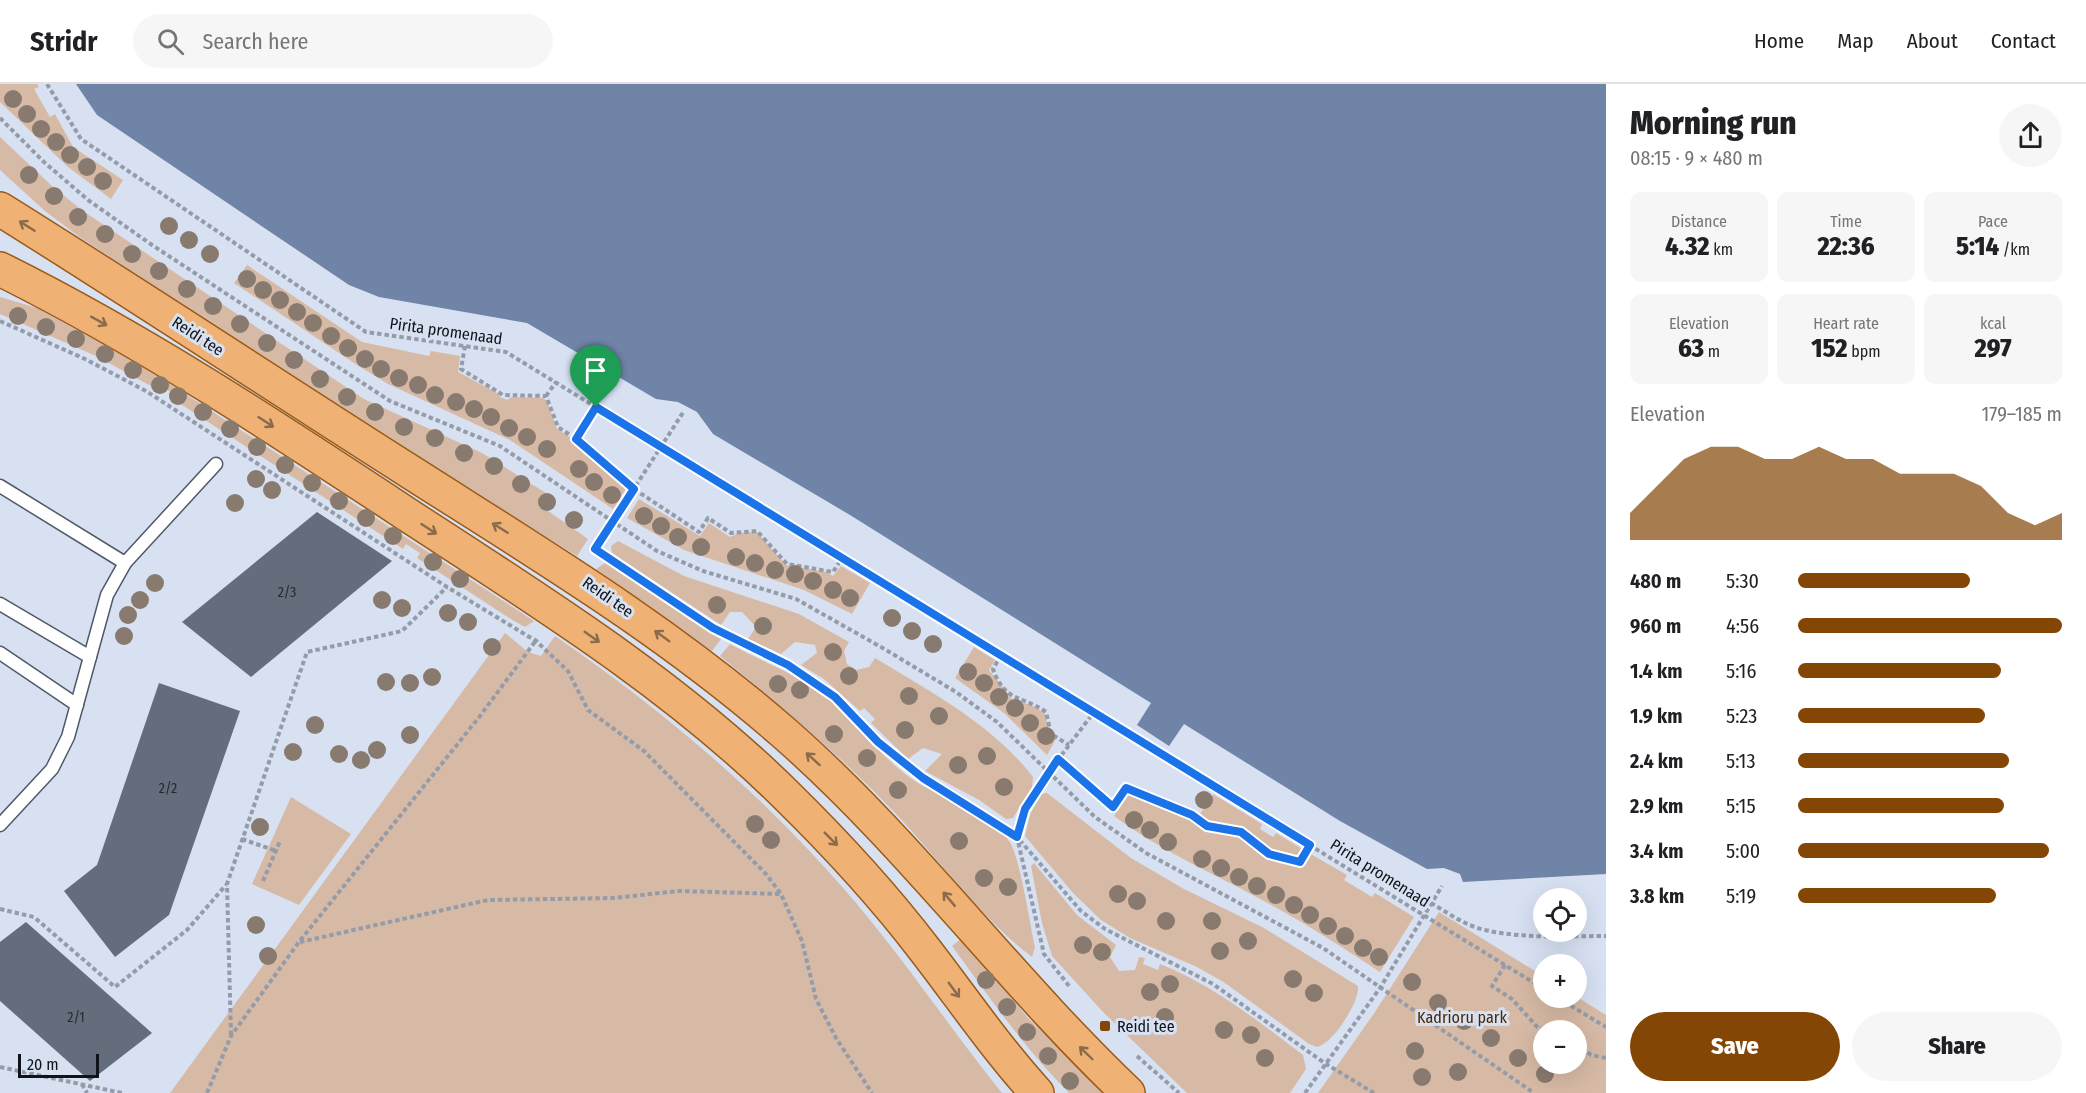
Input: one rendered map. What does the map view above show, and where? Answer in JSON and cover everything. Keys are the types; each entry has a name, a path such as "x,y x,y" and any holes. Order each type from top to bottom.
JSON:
{"main road":[{"name":"Reidi tee","path":"0,209 577,576 701,664 782,731 846,789 934,883 1044,1010 1128,1093"},
{"path":"0,268 167,359 555,611 668,693 728,741 837,846 925,950 975,1019 1037,1093"}],"lane":[{"path":"0,825 52,769 68,737 107,595 125,563 216,464"},
{"path":"0,486 125,563"},
{"path":"0,604 90,657"},
{"path":"0,652 77,705"}],"path":[{"name":"Pirita promenaad","path":"47,84 81,139 366,332 506,352 1533,982"},
{"path":"0,118 44,162 88,200 152,245 390,400 500,446 657,551 703,571 772,591 824,613 956,692 997,722 1047,773 1095,817 1146,853 1323,948 1534,1093"},
{"path":"0,321 85,359 146,391 447,587 536,641 568,671 588,710 644,752 766,874 781,894 802,941 816,999 836,1038 872,1093"},
{"path":"465,346 461,369 503,395 546,396"},
{"path":"546,396 556,382"},
{"path":"546,396 558,427 576,439 634,489 699,532 708,518 731,533 757,531 787,564 833,572 842,558"},
{"path":"576,439 596,407"},
{"path":"577,576 684,411"},
{"path":"595,549 713,628 788,665 835,697 878,742 923,778 1017,837 1082,911 1105,929 1213,984 1326,1064 1374,1093"},
{"path":"0,909 34,917 115,987 187,930 226,884 307,652 402,631 447,587"},
{"path":"207,1093 231,1036 299,942 480,716 536,641 555,611"},
{"path":"1001,655 993,669 996,679 1013,698 1037,706 1046,712 1051,734 1069,745"},
{"path":"1073,990 1044,954 1017,837 1025,809 1047,773 1095,712"},
{"path":"1058,759 1113,807 1126,788 1192,815 1207,826 1241,832 1269,854 1300,862 1310,845"},
{"path":"242,839 276,851"},
{"path":"263,881 280,841"},
{"path":"226,884 231,1036"},
{"path":"1305,1093 1380,988 1442,886"},
{"path":"299,942 488,900 613,897 679,891 781,894"},
{"path":"1431,903 1484,930 1544,936 1606,936"},
{"path":"1505,965 1492,986 1512,999 1533,1022"},
{"path":"1575,1008 1606,1027"},
{"path":"1587,1051 1592,1055 1606,1058"},
{"path":"1132,1052 1179,1093"},
{"path":"0,1067 122,1093"},
{"path":"82,1084 87,1093"}],"green space":[{"path":"0,84 37,84 39,87 34,89 50,117 55,114 73,147 123,180 111,199 68,167 0,102"},
{"path":"0,137 52,186 83,211 364,399 482,453 549,495 541,506 588,539 577,556 368,426 81,238 45,211 0,170"},
{"path":"247,265 362,342 429,356 431,351 460,356 458,372 499,394 500,397 507,400 512,397 543,398 547,401 557,429 573,439 627,487 613,509 510,440 388,384 234,283"},
{"path":"0,297 37,308 141,365 534,621 525,627 514,621 417,558 420,553 406,544 403,549 173,399 175,395 162,387 160,391 96,356 0,314"},
{"path":"639,499 700,536 709,523 730,537 739,533 757,532 786,565 827,572 833,576 841,566 870,583 852,614 804,590 684,550 627,518"},
{"path":"618,541 684,576 799,614 849,642 844,651 847,664 856,670 869,667 875,658 960,710 999,741 1033,777 1032,787 1013,818 1006,819 979,800 925,771 942,754 923,748 908,759 871,723 875,719 864,708 860,711 824,679 801,665 817,653 815,645 795,642 781,654 748,639 756,627 742,612 730,612 721,625 612,553 611,546"},
{"path":"605,563 721,639 712,651 596,569"},
{"path":"505,633 528,652 541,656 555,636 671,722 743,785 812,853 844,889 905,964 1002,1093 170,1093"},
{"path":"730,644 814,688 849,717 905,774 980,815 1001,831 1013,849 1021,875 1035,947 1032,957 979,908 897,815 855,773 789,713 720,656"},
{"path":"974,647 995,660 989,670 1012,699 1036,707 1045,714 1050,735 1056,739 1047,755 1004,713 955,678"},
{"path":"1047,793 1131,858 1184,889 1264,928 1358,986 1355,1001 1338,1030 1317,1047 1309,1044 1225,983 1197,967 1130,938 1101,920 1073,893 1025,836 1030,814 1042,794"},
{"path":"1127,794 1206,827 1241,834 1268,855 1301,865 1309,853 1347,875 1344,880 1372,897 1375,893 1414,917 1380,972 1292,917 1168,851 1132,829 1114,816"},
{"path":"1213,794 1262,824 1260,829 1273,837 1276,833 1304,850 1298,860 1270,853 1242,831 1214,826 1198,817"},
{"path":"291,797 351,834 299,905 252,884"},
{"path":"1034,863 1077,915 1116,945 1110,957 1119,971 1135,970 1139,957 1145,958 1143,964 1158,970 1160,964 1180,973 1235,1005 1303,1055 1306,1069 1290,1093 1187,1093 1103,1012 1052,956 1042,923 1031,866"},
{"name":"Kadrioru park","path":"1439,912 1533,970 1533,1008 1587,1008 1587,1003 1606,1015 1606,1093 1318,1093 1375,1012"},
{"path":"962,938 1028,1018 1104,1093 1069,1093 1037,1059 952,946"}],"water":[{"path":"76,84 1606,84 1606,874 1463,882 1460,874 1444,868 1427,869 1340,821 1184,724 1169,746 1137,725 1151,703 850,515 713,434 697,412 678,402 656,399 527,323 379,297 349,285 97,115"}],"building":[{"path":"317,512 392,561 251,677 182,622"},
{"path":"159,683 240,711 169,915 115,957 64,891 97,865"},
{"path":"26,922 152,1033 90,1081 0,1001 0,942"}],"place":[{"name":"Reidi tee","path":"1105,1026"}],"route":[{"path":"596,407 1310,845 1300,862 1269,854 1241,832 1207,826 1192,815 1126,788 1113,807 1058,759 1025,809 1017,837 923,778 878,742 835,697 788,665 713,628 595,549 634,489 576,439 596,407"}]}
